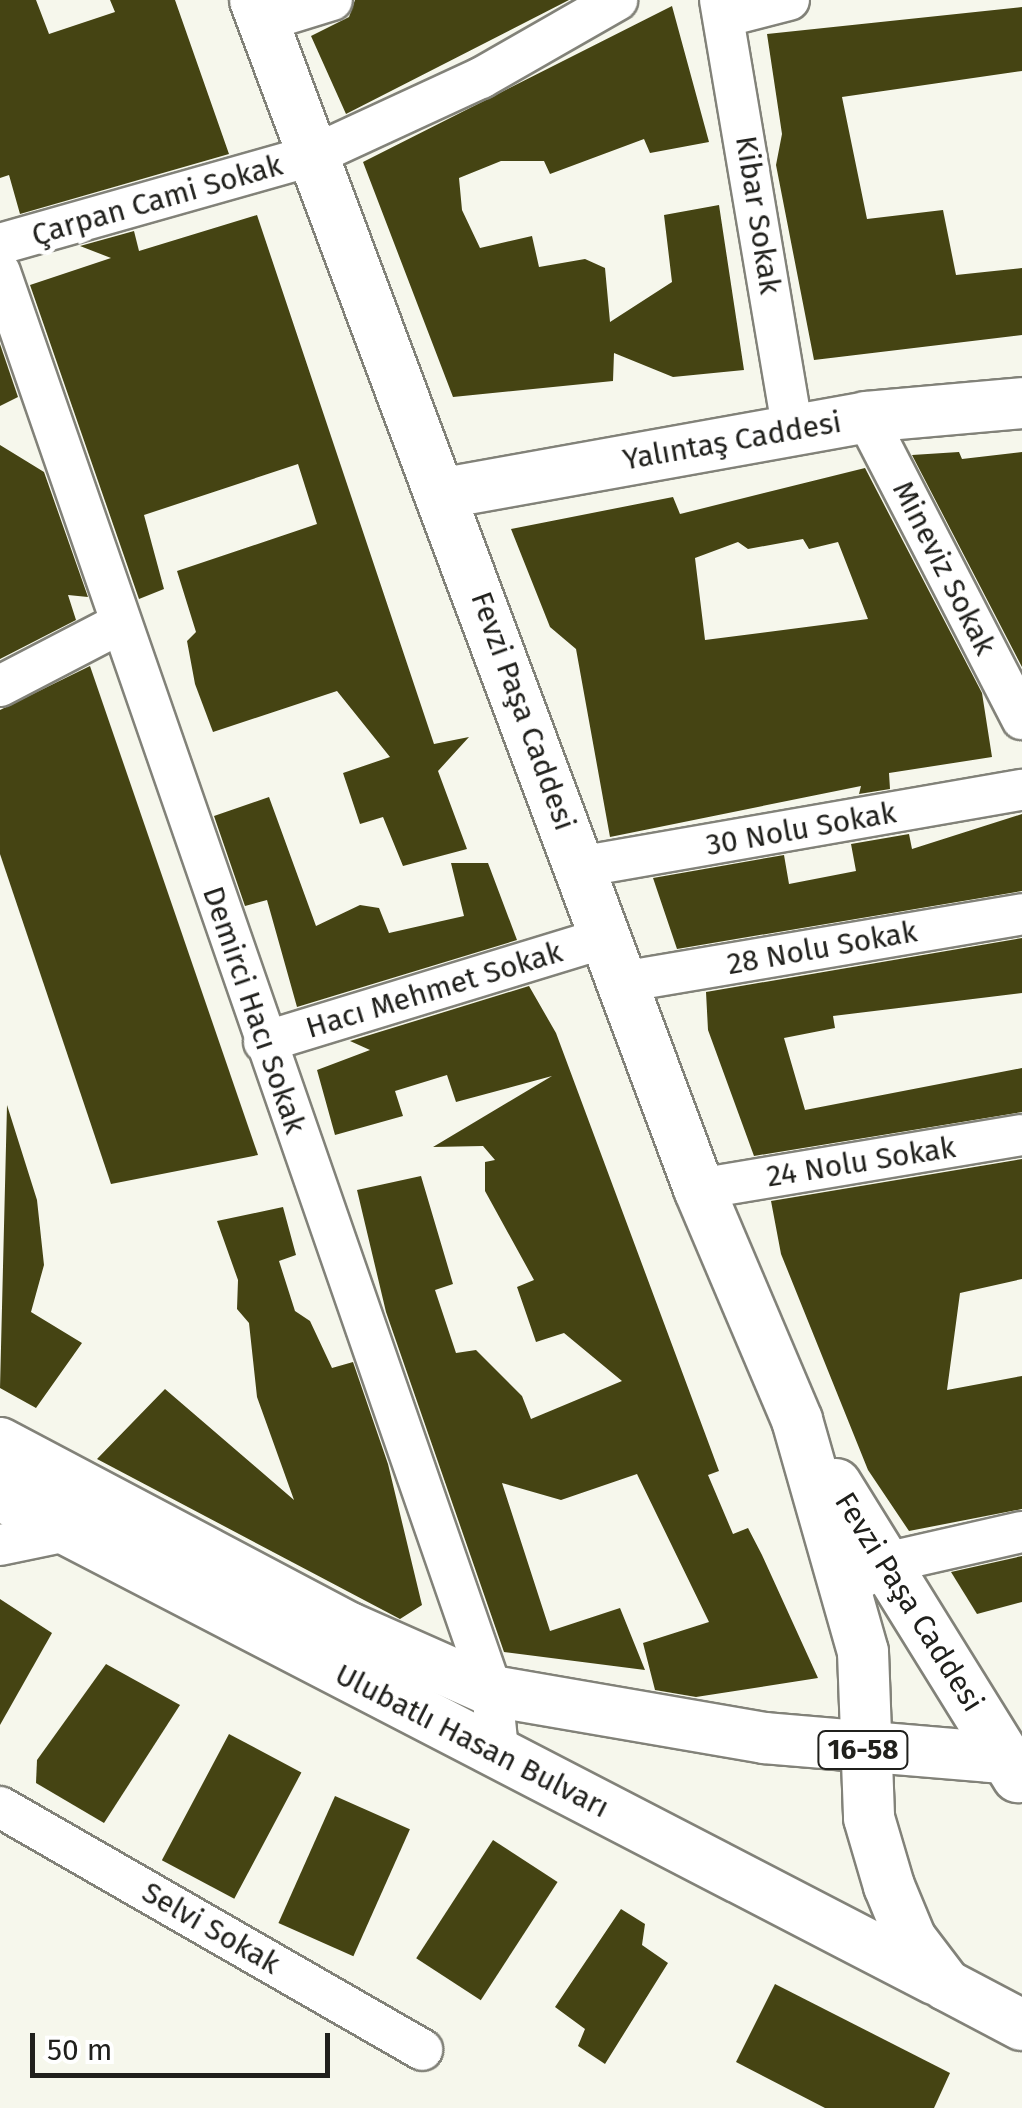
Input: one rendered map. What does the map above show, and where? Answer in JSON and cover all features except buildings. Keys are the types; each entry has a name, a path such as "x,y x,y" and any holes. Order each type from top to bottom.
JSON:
{"main road":[{"name":"Fevzi Paşa Caddesi","path":"260,11 445,493 613,960 700,1188 796,1420 868,1575 1013,1771"},
{"name":"Yalıntaş Caddesi","path":"445,493 866,417 1022,404"},
{"name":"Ulubatlı Hasan Bulvarı","path":"0,1443 350,1628 492,1691 1013,1771"},
{"name":"Ulubatlı Hasan Bulvarı","path":"0,1494 62,1532 498,1750 946,1985"},
{"name":"Fevzi Paşa Caddesi","path":"868,1575 862,1748 868,1818 889,1886 911,1939 946,1985 1022,2024"}],"street":[{"path":"260,11 332,0"},
{"name":"Çarpan Cami Sokak","path":"0,244 314,155 480,78 617,0"},
{"path":"723,8 789,0"},
{"name":"Kibar Sokak","path":"723,8 793,430"},
{"name":"Demirci Hacı Sokak","path":"0,272 492,1691 498,1750"},
{"name":"Mineviz Sokak","path":"866,417 1022,719"},
{"path":"0,686 121,624"},
{"name":"30 Nolu Sokak","path":"580,867 1022,790"},
{"name":"28 Nolu Sokak","path":"613,960 1022,914"},
{"name":"Hacı Mehmet Sokak","path":"264,1042 613,960"},
{"name":"24 Nolu Sokak","path":"700,1188 1022,1135"},
{"path":"0,1545 62,1532"},
{"path":"868,1575 1022,1532"},
{"name":"Selvi Sokak","path":"0,1807 422,2050"}]}
